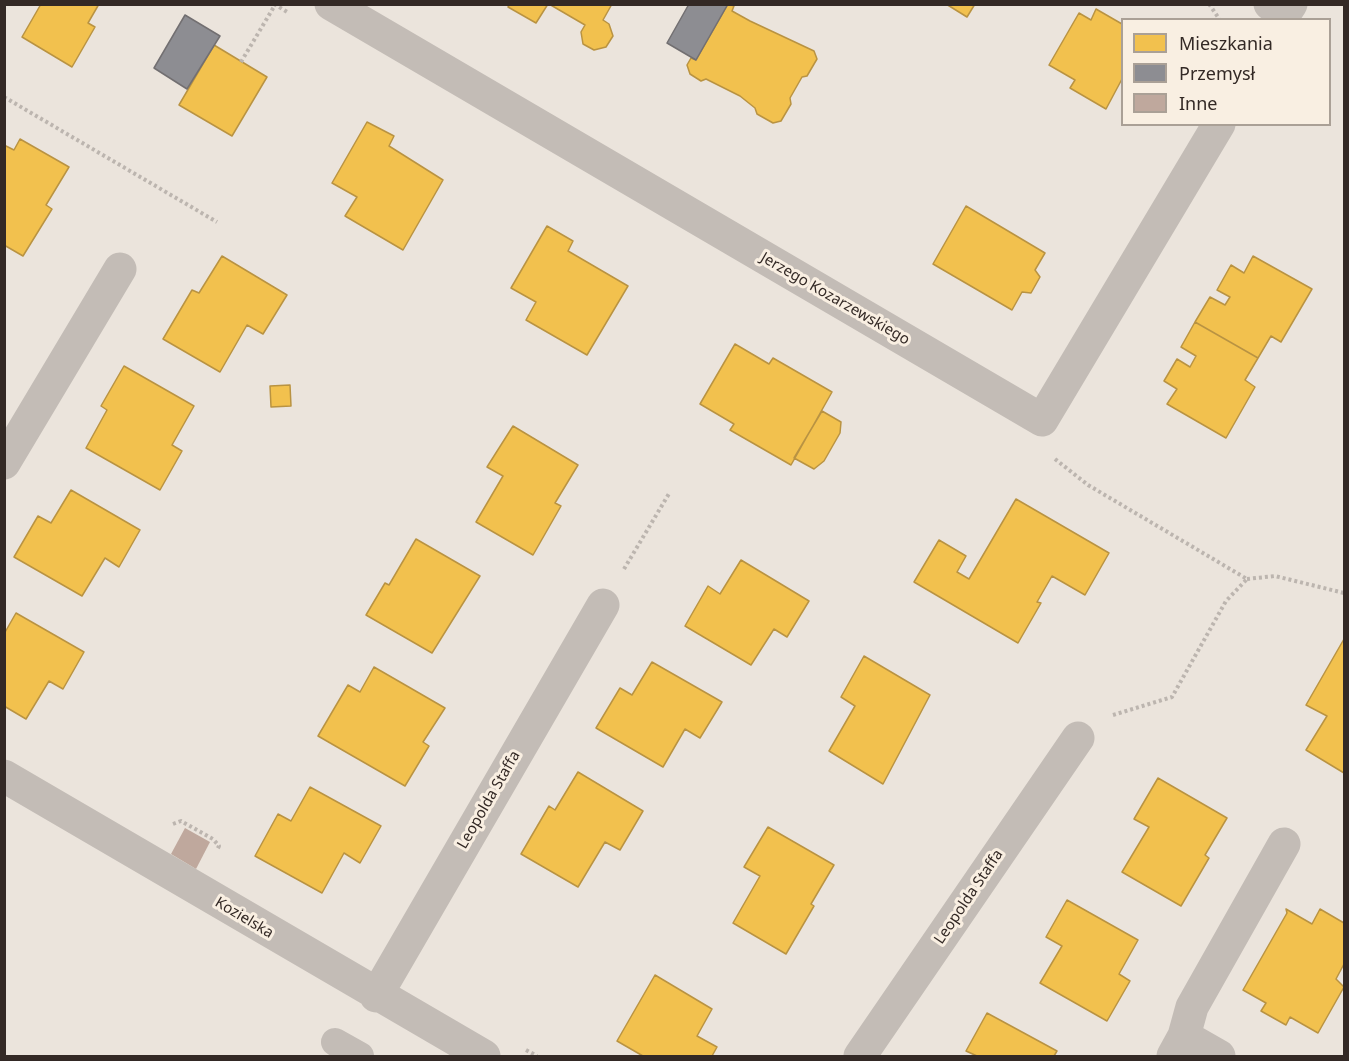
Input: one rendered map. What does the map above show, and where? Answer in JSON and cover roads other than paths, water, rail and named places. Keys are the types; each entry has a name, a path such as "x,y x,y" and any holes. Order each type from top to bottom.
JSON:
{"street":[{"name":"Jerzego Kozarzewskiego","path":"331,4 1042,420 1218,126"},
{"path":"4,463 120,269"},
{"name":"Leopolda Staffa","path":"376,996 603,605"},
{"name":"Leopolda Staffa","path":"860,1056 1078,738"},
{"name":"Kozielska","path":"4,776 376,996 484,1056"},
{"path":"1219,1056 1178,1046 1192,1007 1284,844"}],"lane":[{"path":"335,1042 360,1056"}]}
